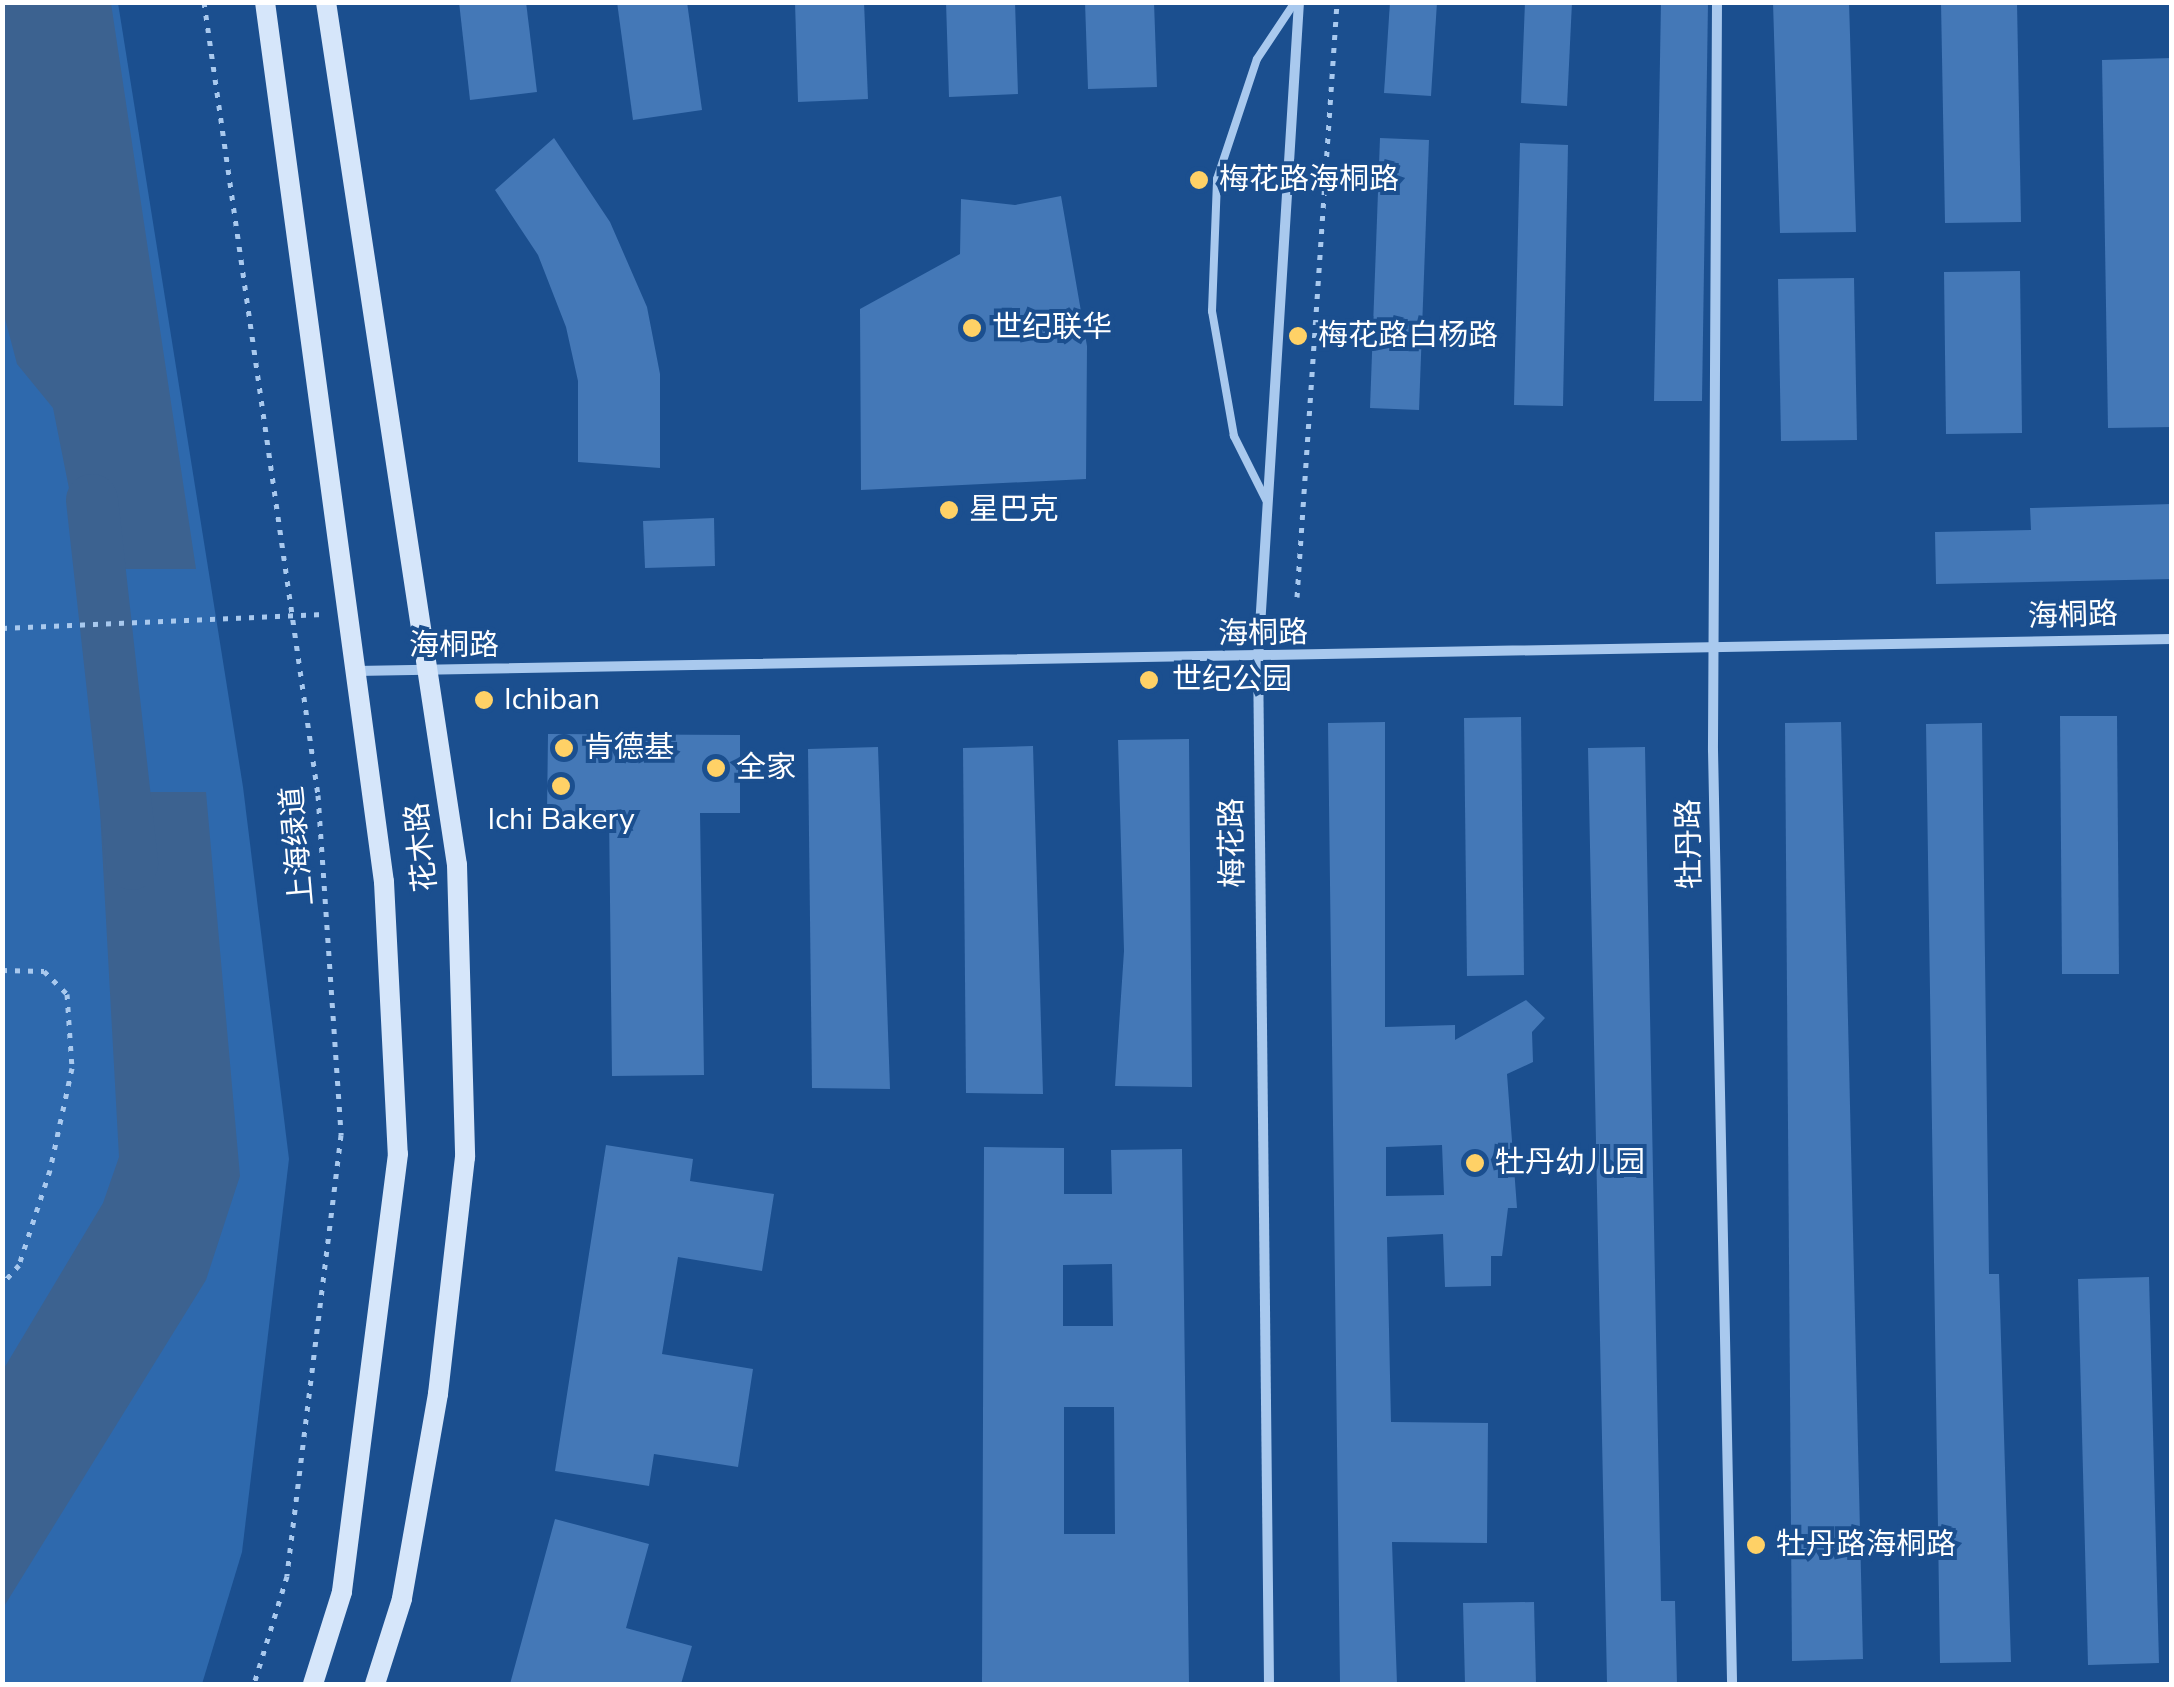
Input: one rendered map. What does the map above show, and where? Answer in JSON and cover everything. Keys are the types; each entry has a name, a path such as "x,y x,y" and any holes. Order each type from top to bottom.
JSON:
{"main road":[{"name":"花木路","path":"265,2 384,882 398,1154 342,1592 313,1684"},
{"name":"花木路","path":"326,2 458,865 465,1157 438,1394 402,1599 375,1684"}],"street":[{"name":"梅花路","path":"1269,1684 1258,658 1297,2"},
{"name":"牡丹路","path":"1716,2 1712,651 1732,1684"},
{"name":"海桐路","path":"356,672 1712,651 2172,638"}],"lane":[{"path":"1266,500 1234,436 1212,310 1218,179 1257,59 1297,2"}],"path":[{"name":"上海绿道","path":"204,2 318,796 341,1135 287,1576 254,1684"},
{"path":"1298,597 1337,2"},
{"path":"326,596 331,634"},
{"path":"2,628 328,614"},
{"path":"2,970 44,971 67,994 72,1068 50,1170 19,1265 2,1284"}],"shaded area":[{"path":"2,3 111,3 196,569 85,569 53,408 17,364 3,311"},
{"path":"3,3 118,3 243,787 289,1159 242,1552 202,1684 3,1684"},
{"path":"99,792 206,792 240,1176 206,1280 3,1608 3,1370 103,1203 119,1157"}],"building":[{"path":"459,2 526,2 537,92 470,100"},
{"path":"617,2 687,2 702,110 633,120"},
{"path":"795,2 864,2 868,99 798,102"},
{"path":"946,2 1015,2 1018,94 949,97"},
{"path":"1085,2 1154,2 1157,87 1088,89"},
{"path":"1390,2 1437,2 1431,96 1384,93"},
{"path":"1525,2 1572,2 1567,106 1521,103"},
{"path":"1661,2 1708,2 1702,401 1654,401"},
{"path":"1773,2 1849,2 1856,232 1780,233"},
{"path":"1941,2 2017,2 2021,222 1945,223"},
{"path":"2172,58 2172,427 2108,428 2102,60"},
{"path":"554,138 610,222 647,307 660,374 660,468 578,462 578,381 566,327 538,255 495,190"},
{"path":"1380,138 1429,140 1419,410 1370,408"},
{"path":"1520,143 1568,145 1563,406 1514,405"},
{"name":"世纪联华","path":"1061,196 1087,346 1086,479 861,490 860,309 960,254 961,199 1015,205"},
{"path":"2020,271 2022,433 1946,434 1944,272"},
{"path":"1854,278 1857,440 1781,441 1778,279"},
{"path":"2172,504 2172,579 1936,584 1935,532 2031,530 2030,508"},
{"path":"714,518 715,566 645,568 643,521"},
{"path":"2060,716 2117,716 2119,974 2062,974"},
{"path":"1521,717 1524,975 1467,976 1464,718"},
{"path":"1385,722 1385,1027 1455,1025 1455,1040 1526,1000 1545,1018 1532,1032 1533,1062 1507,1074 1517,1208 1508,1208 1502,1256 1491,1256 1491,1286 1445,1287 1443,1234 1387,1237 1391,1422 1488,1423 1487,1543 1392,1542 1397,1684 1340,1684 1328,723","holes":["1442,1145 1444,1195 1386,1196 1386,1147"]},
{"path":"1841,722 1863,1659 1792,1661 1785,723"},
{"path":"1982,723 1989,1274 1999,1274 2011,1662 1940,1663 1926,724"},
{"path":"548,734 740,735 740,813 700,813 704,1075 612,1076 609,812 547,812"},
{"path":"1189,739 1192,1087 1115,1086 1124,951 1118,740"},
{"path":"1033,746 1043,1094 966,1093 963,748"},
{"path":"878,747 890,1089 812,1088 808,749"},
{"path":"1645,747 1661,1601 1675,1601 1677,1684 1607,1684 1588,748"},
{"path":"606,1145 693,1159 690,1181 774,1194 762,1271 678,1257 662,1354 753,1369 738,1467 654,1454 649,1486 555,1471"},
{"path":"984,1147 1064,1148 1064,1194 1112,1194 1111,1150 1182,1149 1189,1684 982,1684","holes":["1112,1264 1113,1326 1063,1326 1063,1265","1064,1407 1114,1407 1115,1534 1064,1534"]},
{"path":"2149,1277 2159,1663 2088,1665 2078,1279"},
{"path":"555,1519 649,1544 626,1628 692,1646 681,1684 510,1684"},
{"path":"1534,1602 1536,1684 1465,1684 1463,1603"}],"waterway":[{"path":"92,500 132,864"}],"place":[{"name":"梅花路海桐路","path":"1199,180"},
{"name":"世纪联华","path":"972,328"},
{"name":"梅花路白杨路","path":"1298,336"},
{"name":"星巴克","path":"949,510"},
{"name":"世纪公园","path":"1149,680"},
{"name":"Ichiban","path":"484,700"},
{"name":"肯德基","path":"564,748"},
{"name":"全家","path":"716,768"},
{"name":"Ichi Bakery","path":"561,786"},
{"name":"牡丹幼儿园","path":"1475,1163"},
{"name":"牡丹路海桐路","path":"1756,1545"}]}
